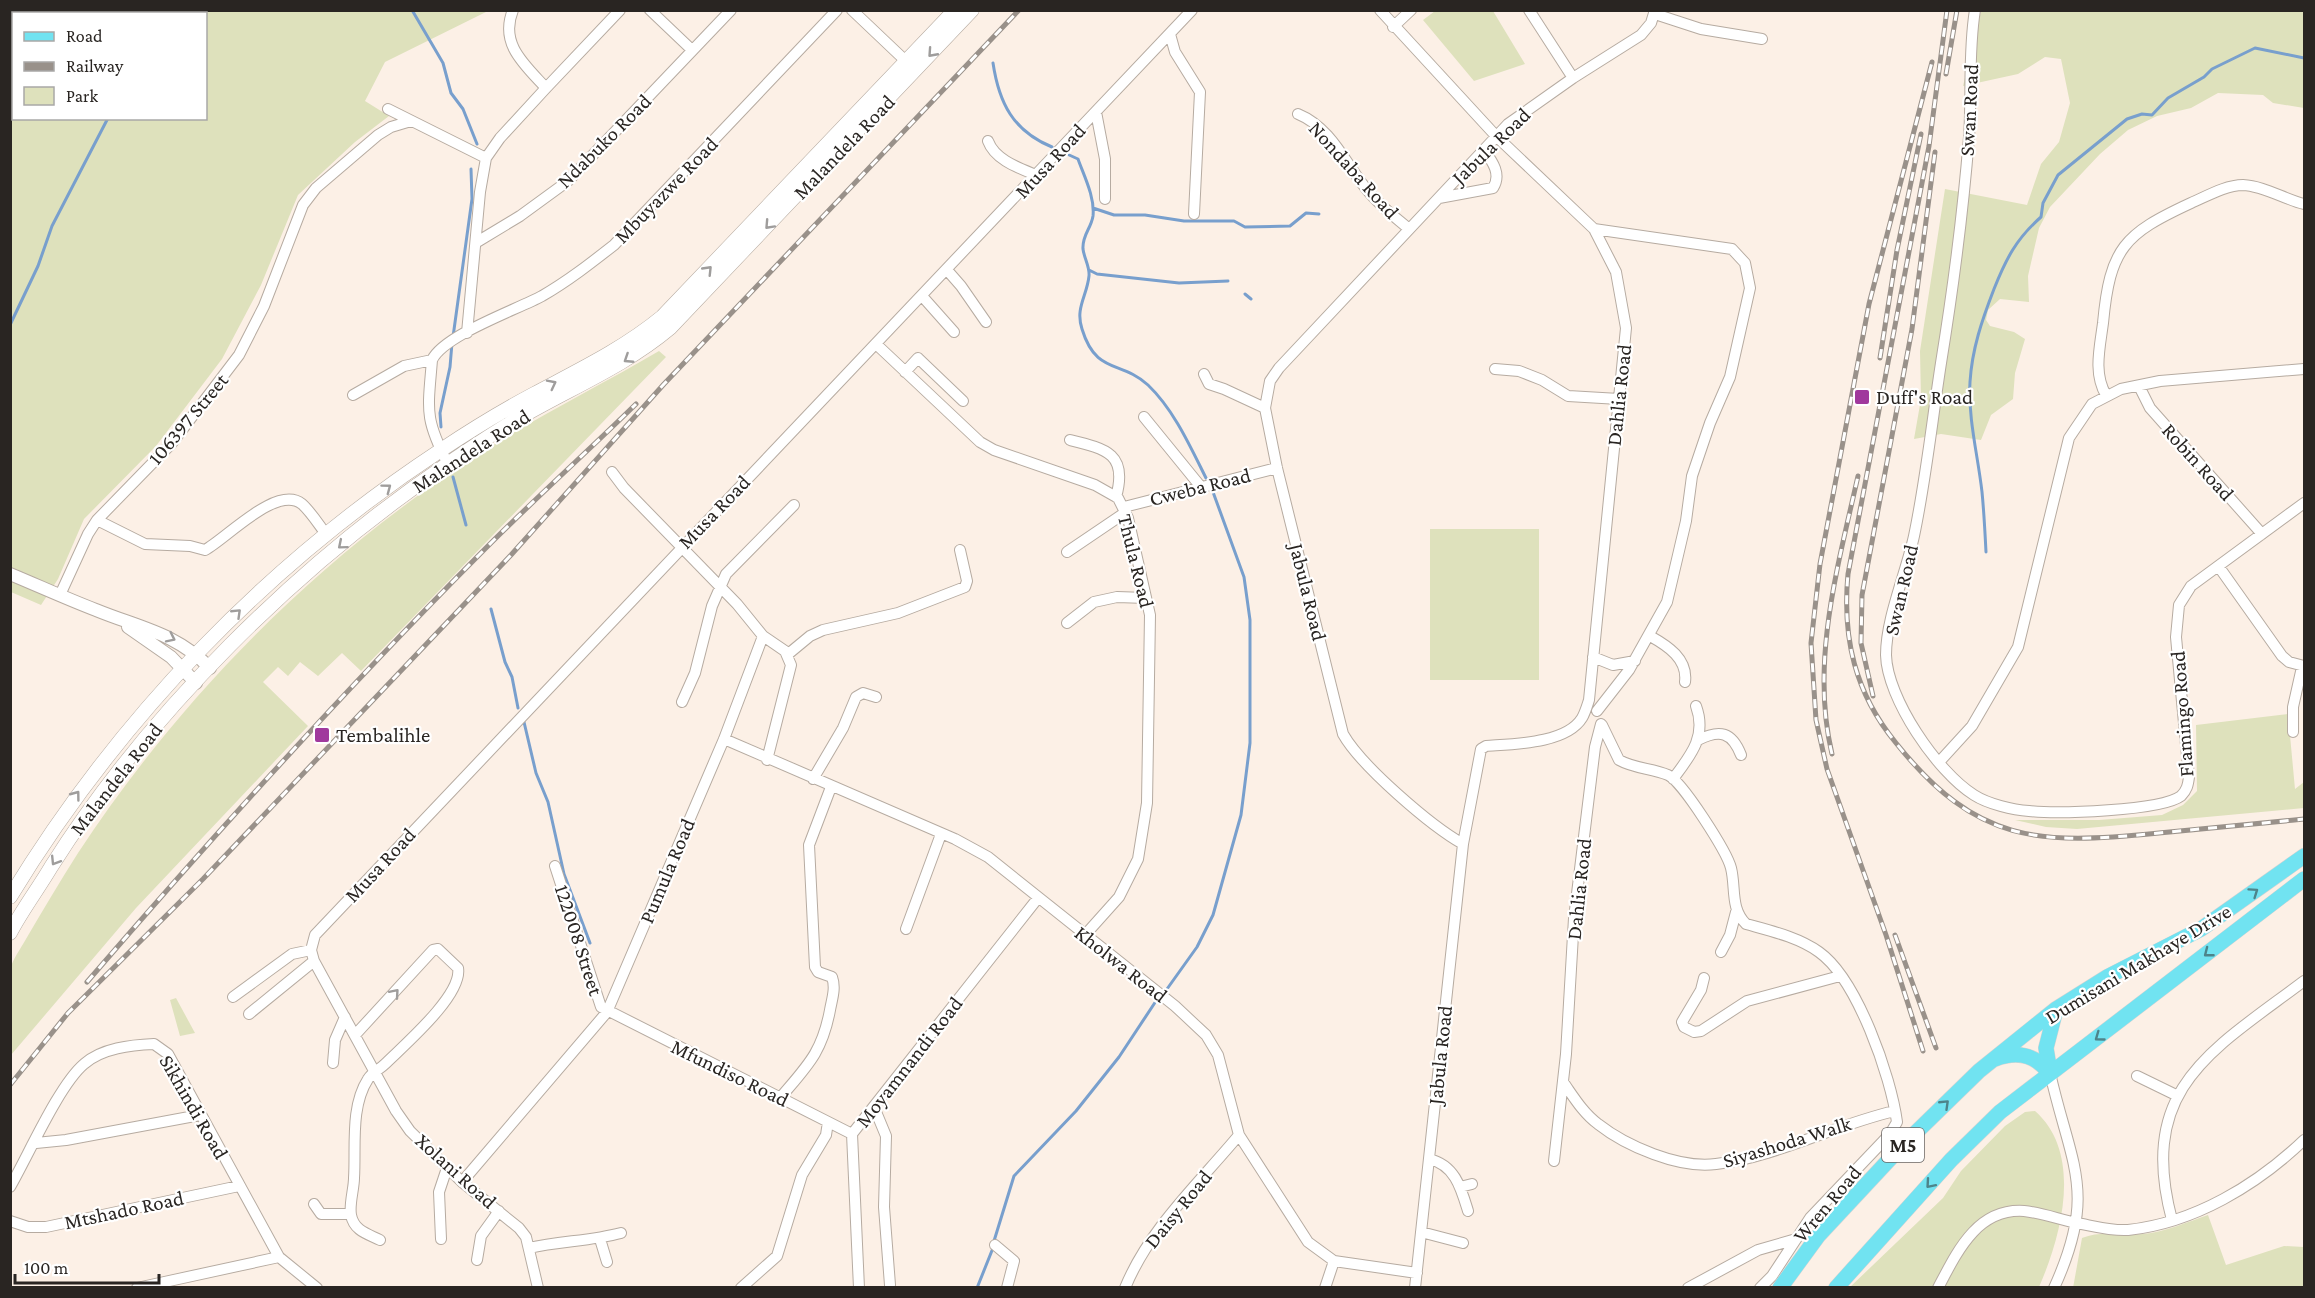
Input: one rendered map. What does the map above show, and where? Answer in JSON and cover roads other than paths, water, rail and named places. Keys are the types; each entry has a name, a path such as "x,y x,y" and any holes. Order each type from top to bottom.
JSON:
{"main road":[{"name":"Malandela Road","path":"10,933 93,804 159,723 291,587 386,509 448,464 523,416 617,366 670,328 911,67 955,10"},
{"name":"Malandela Road","path":"10,897 73,799 195,653 326,534 441,450 532,395 609,355 649,327 681,299 911,67 972,10"},
{"name":"Dumisani Makhaye Drive","path":"1780,1287 1818,1236 1901,1147 1993,1060 2056,1010 2107,977 2201,929 2304,856"},
{"name":"Dumisani Makhaye Drive","path":"1836,1287 1974,1136 2050,1073 2304,879"},
{"path":"2050,1073 2046,1048 2056,1010"},
{"path":"1993,1060 2009,1055 2031,1057 2050,1073"}],"street":[{"path":"513,10 508,29 513,50 546,88"},
{"path":"448,464 433,435 428,413 432,360 441,346 458,337 477,242 480,192 486,158 500,138 620,10"},
{"path":"650,10 692,50"},
{"name":"Ndabuko Road","path":"477,242 520,216 568,181 731,10"},
{"name":"Mbuyazwe Road","path":"458,337 543,296 584,270 614,244 837,10"},
{"path":"852,10 911,67"},
{"name":"Musa Road","path":"249,1014 313,955 315,935 680,547 947,270 1192,10"},
{"name":"Dahlia Road","path":"1380,10 1393,27 1496,136 1593,229 1612,262 1622,298 1626,328 1589,700 1581,719 1561,733 1531,743 1486,746 1481,749 1463,844"},
{"path":"1393,27 1411,10"},
{"path":"1528,10 1573,78"},
{"name":"Swan Road","path":"1940,761 1910,724 1899,705 1886,655 1890,627 1914,534 1951,299 1969,137 1975,10"},
{"path":"1655,12 1701,29 1762,39"},
{"name":"Jabula Road","path":"1415,1287 1463,844 1428,820 1361,758 1343,734 1277,468 1266,408 1270,381 1279,368 1496,136 1528,108 1641,35 1655,12"},
{"path":"1170,34 1175,52 1200,92 1194,214"},
{"path":"387,110 486,158"},
{"path":"1096,112 1105,159 1105,199"},
{"name":"Nondaba Road","path":"1298,114 1311,119 1322,129 1368,191 1409,230"},
{"name":"106397 Street","path":"60,596 87,534 97,520 172,443 239,355 264,306 303,205 316,188 378,135 411,121"},
{"path":"988,141 996,153 1016,168 1036,175"},
{"path":"1438,198 1493,188 1497,176 1493,162 1484,150"},
{"path":"2106,395 2098,369 2107,283 2121,252 2134,236 2157,219 2215,193 2241,185 2258,188 2304,204"},
{"path":"1593,229 1732,249 1745,263 1750,288 1730,377 1710,423 1692,476 1686,521 1667,602 1635,662 1597,711"},
{"path":"947,270 962,286 986,322"},
{"path":"922,296 954,332"},
{"name":"Thula Road","path":"876,344 980,442 1001,453 1095,485 1116,497 1125,510 1150,615 1147,803 1138,859 1119,897 1085,935"},
{"path":"905,372 918,358 963,401"},
{"path":"353,395 404,366 432,360"},
{"path":"1495,369 1519,371 1542,380 1568,396 1618,399"},
{"path":"1940,761 1972,726 2018,647 2069,438 2092,404 2106,395 2182,378 2304,369"},
{"path":"1204,374 1209,384 1266,408"},
{"name":"Robin Road","path":"2139,386 2150,408 2262,534"},
{"path":"1144,417 1202,487"},
{"path":"1070,441 1107,450 1115,459 1121,472 1116,497"},
{"name":"Cweba Road","path":"1067,552 1125,510 1277,468"},
{"path":"612,472 764,636 788,655 790,674 767,760"},
{"path":"97,520 145,544 190,546 205,550 267,505 286,499 302,504 326,534"},
{"name":"Flamingo Road","path":"1940,761 1974,795 2029,811 2116,809 2169,802 2179,797 2187,789 2189,777 2176,621 2179,605 2191,586 2304,503"},
{"path":"682,702 695,673 719,588 726,574 794,505"},
{"path":"788,655 810,636 824,630 898,613 965,587 967,581 960,550"},
{"path":"2219,567 2282,656 2303,666 2293,707 2293,732"},
{"path":"10,574 96,611 158,632 195,653 210,668"},
{"path":"1067,623 1094,602 1117,597 1146,598"},
{"path":"96,611 144,636 182,667 196,683"},
{"name":"Pumula Road","path":"462,1182 607,1012 724,740 764,636"},
{"path":"1650,636 1672,649 1685,672 1685,682"},
{"path":"1593,657 1612,665 1635,662"},
{"path":"813,779 843,728 855,697 863,693 876,697"},
{"path":"1589,700 1597,711 1619,760 1673,779 1686,793 1725,854 1734,883 1736,912 1730,935 1721,952"},
{"path":"1673,779 1698,740 1701,724 1696,706"},
{"name":"Dahlia Road","path":"1554,1161 1563,1082 1574,918 1595,747 1602,725"},
{"path":"1698,740 1717,734 1731,737 1741,755"},
{"name":"Kholwa Road","path":"724,740 941,834 988,857 1175,1006 1214,1045 1239,1135 1308,1242 1335,1261 1417,1273"},
{"path":"780,1098 815,1056 824,1039 834,990 832,977 818,972 815,967 808,845 831,787"},
{"path":"906,929 941,834"},
{"name":"122008 Street","path":"555,866 597,999 607,1012"},
{"name":"Moyamnandi Road","path":"859,1287 852,1134 1038,898"},
{"path":"1736,912 1746,924 1808,945 1832,962 1856,1001 1879,1050 1896,1116"},
{"path":"355,1035 433,950 438,949 458,968 457,981 452,992 365,1085 359,1107 350,1214 360,1231 380,1240"},
{"path":"233,997 292,954 313,955"},
{"name":"Xolani Road","path":"313,955 375,1072 410,1131 462,1182 500,1211 526,1237 538,1287"},
{"path":"1704,978 1701,990 1682,1022 1684,1027 1694,1032 1701,1031 1747,1000 1840,976"},
{"path":"2172,1220 2166,1196 2162,1157 2164,1133 2176,1095 2189,1075 2219,1047 2304,981"},
{"name":"Mfundiso Road","path":"607,1012 852,1134"},
{"path":"333,1063 335,1040 345,1017"},
{"name":"Sikhindi Road","path":"10,1187 74,1074 98,1055 121,1047 154,1044 168,1054 279,1257 317,1287"},
{"path":"2050,1073 2075,1163 2079,1200 2077,1223 2054,1287"},
{"path":"2137,1076 2176,1095"},
{"name":"Siyashoda Walk","path":"1563,1082 1586,1113 1625,1141 1647,1152 1699,1164 1716,1164 1758,1154 1896,1116"},
{"path":"874,1107 886,1136 884,1207 890,1285"},
{"path":"36,1143 50,1143 200,1115"},
{"name":"Wren Road","path":"1760,1287 1772,1275 1824,1203 1890,1134 1896,1116"},
{"path":"741,1287 777,1257 802,1175 826,1135 828,1122"},
{"name":"Daisy Road","path":"1125,1287 1132,1269 1154,1234 1239,1135"},
{"path":"1938,1287 1967,1237 1989,1219 2006,1212 2025,1211 2077,1223 2126,1230 2172,1220 2227,1198 2302,1147"},
{"path":"1429,1159 1446,1166 1460,1187 1468,1211"},
{"path":"441,1239 439,1192 447,1168"},
{"path":"1460,1187 1472,1184"},
{"name":"Mtshado Road","path":"10,1221 28,1227 46,1227 239,1186"},
{"path":"314,1204 321,1214 350,1214"},
{"path":"477,1260 482,1236 500,1211"},
{"path":"1421,1232 1463,1244"},
{"path":"529,1248 574,1239 600,1239 621,1233"},
{"path":"600,1239 608,1262"},
{"path":"1688,1287 1758,1250 1796,1239"},
{"path":"995,1245 1014,1261 1006,1287"},
{"path":"137,1287 279,1257"},
{"path":"1325,1287 1335,1261"}],"waterway":[{"path":"412,10 443,63 451,93 463,109 477,144"},
{"path":"1986,552 1982,492 1970,410 1970,382 1975,346 2003,268 2018,242 2041,217 2043,203 2058,175 2127,119 2142,114 2152,115 2168,98 2204,77 2212,69 2255,48 2304,58"},
{"path":"993,63 999,91 1010,114 1027,133 1052,147"},
{"path":"10,325 38,266 52,226 107,120"},
{"path":"1067,154 1078,159 1093,209 1092,221 1083,244 1089,276 1080,315 1080,322 1088,344 1094,354 1102,360 1138,377 1157,395 1181,429 1206,478"},
{"path":"453,337 472,199 471,169"},
{"path":"1093,208 1114,215 1145,215 1184,221 1234,221 1245,227 1290,226 1306,213 1319,214"},
{"path":"1089,270 1097,274 1179,283 1228,281"},
{"path":"1245,294 1251,299"},
{"path":"441,427 440,413 450,367 452,343"},
{"path":"453,477 466,525"},
{"path":"1167,989 1197,947 1213,915 1241,815 1250,743 1250,620 1244,577 1213,492"},
{"path":"491,609 505,662 512,677 518,708"},
{"path":"524,722 536,773 548,802 564,874 590,943"},
{"path":"994,1241 1014,1176 1076,1111 1119,1057 1156,1001"},
{"path":"977,1288 993,1248"}],"railway":[{"path":"10,1085 68,1013 203,879 511,555 664,384 1019,10"},
{"path":"1947,10 1929,146 1848,574 1847,620 1854,664 1861,684 1882,724 1926,776 1954,801 1983,819 2012,830 2044,836 2116,837 2304,819"},
{"path":"1946,74 1957,10"},
{"path":"1923,1051 1886,935 1827,769 1816,720 1811,643 1820,564 1869,304 1932,62"},
{"path":"1880,358 1897,250 1921,134"},
{"path":"1873,696 1861,643 1862,595 1912,329 1935,152"},
{"path":"87,982 182,873 378,659 498,536 636,404"},
{"path":"1832,754 1826,719 1825,649 1835,579 1858,476"},
{"path":"1895,935 1936,1048"}],"place":[{"name":"Duff's Road","path":"1862,397"},
{"name":"Tembalihle","path":"322,735"}]}
